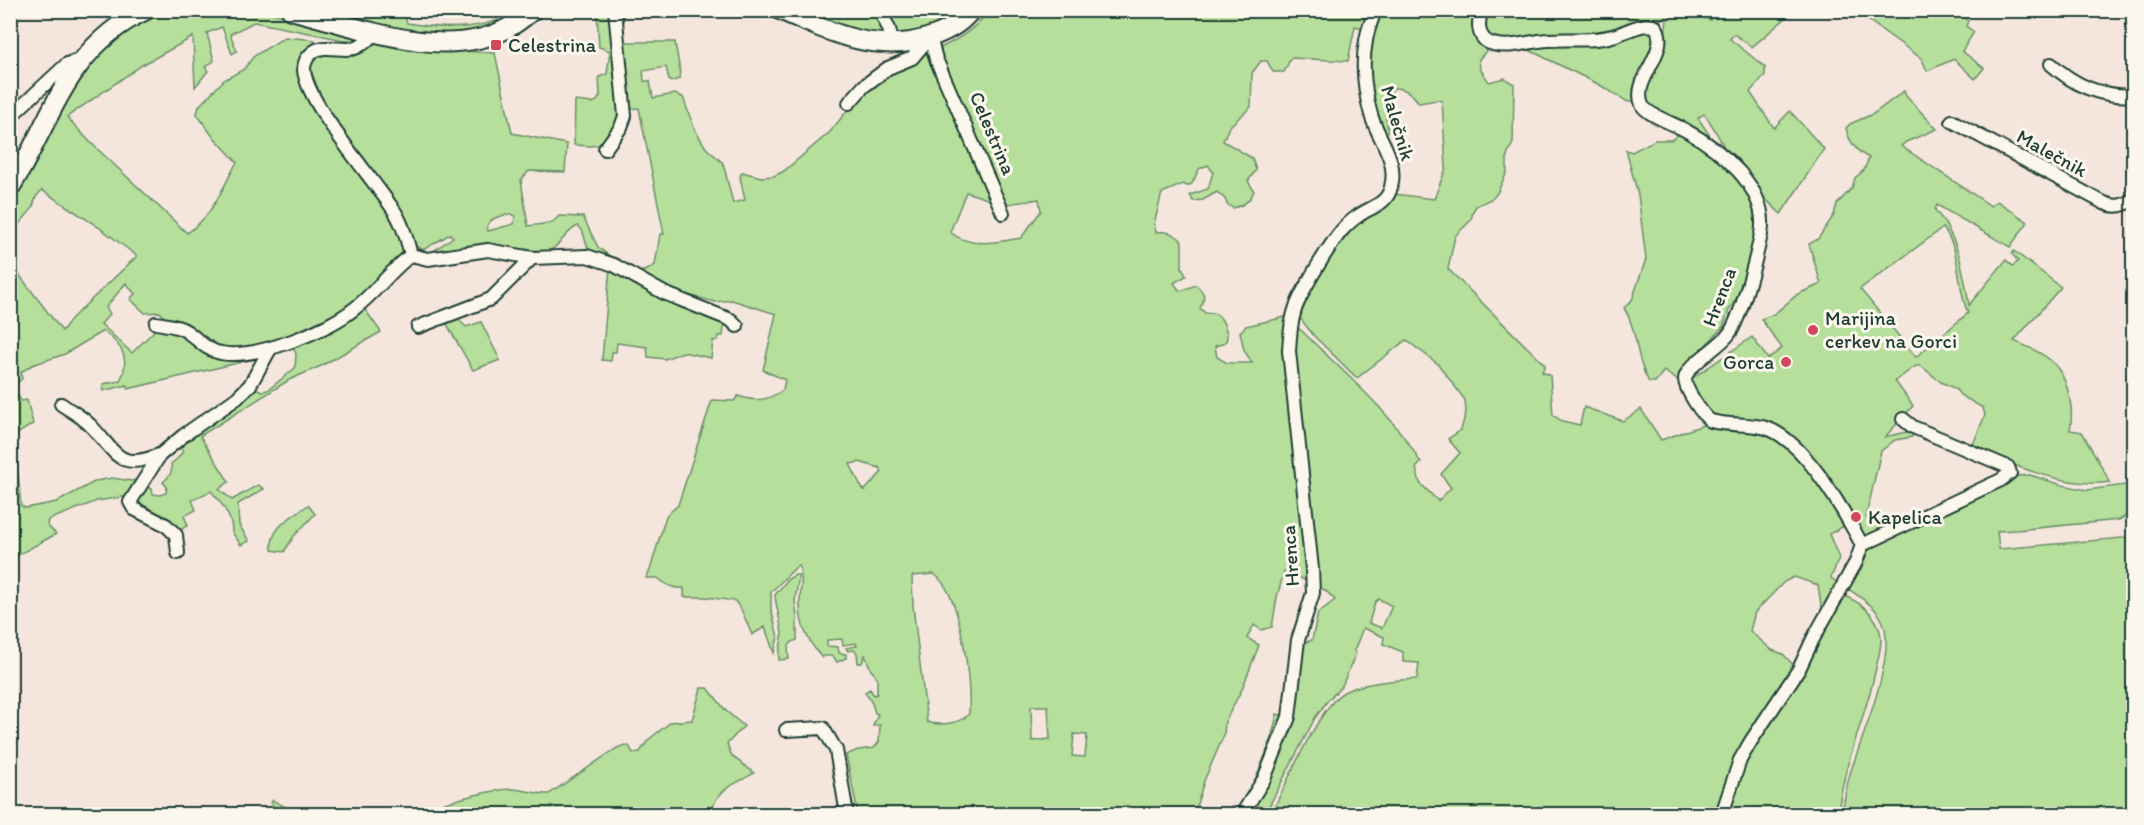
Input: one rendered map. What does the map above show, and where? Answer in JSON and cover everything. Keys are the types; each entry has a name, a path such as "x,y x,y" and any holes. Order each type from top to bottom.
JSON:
{"street":[{"path":"12,182 83,58 98,41 116,27 146,10"},
{"path":"291,10 427,42 470,41 506,29 533,10"},
{"path":"605,149 621,127 625,116 615,10"},
{"path":"780,10 852,39 893,45 930,37 959,23 971,10"},
{"path":"880,10 889,29 893,45"},
{"name":"Malečnik","path":"1293,319 1298,302 1331,245 1358,215 1387,198 1391,189 1392,164 1373,120 1367,95 1366,41 1375,10"},
{"name":"Hrenca","path":"1482,10 1478,27 1480,34 1493,45 1600,38 1646,25 1656,27 1660,43 1642,86 1642,104 1645,109 1717,149 1757,198 1763,219 1744,295 1731,333 1692,368 1687,375 1686,384 1704,416 1711,422 1765,428 1790,442 1831,490 1862,545"},
{"path":"378,32 355,48 315,50 304,64 304,72 321,109 396,213 407,237 411,255"},
{"path":"849,103 864,87 888,68 912,58 930,37"},
{"name":"Celestrina","path":"930,37 936,59 1003,213"},
{"path":"10,117 67,64 83,58"},
{"path":"2051,64 2079,85 2117,97 2133,95"},
{"name":"Malečnik","path":"1952,121 2103,203 2123,206 2133,198"},
{"path":"411,255 428,259 488,250 532,258 586,256 614,265 664,293 730,320 737,326"},
{"path":"156,323 185,330 210,349 220,353 231,354 270,349 322,328 354,309 411,255"},
{"path":"418,327 491,299 532,258"},
{"name":"Hrenca","path":"1242,814 1264,779 1289,717 1298,640 1313,593 1304,478 1289,351 1293,319"},
{"path":"178,553 176,535 166,525 134,509 130,502 160,455 237,398 250,385 270,349"},
{"path":"61,404 89,424 123,460 134,463 160,455"},
{"path":"1722,814 1740,760 1799,669 1856,562 1862,545 2001,480 2010,473 2008,467 1913,427 1903,419"},
{"path":"786,730 823,728 836,750 847,814"}],"green space":[{"path":"259,10 361,34 356,39 344,40 254,22 230,34 237,51 232,54 222,27 207,33 214,61 205,67 208,71 195,87 193,37 142,65 67,117 90,142 187,233 210,210 237,162 211,134 197,114 199,106 224,80 244,69 254,56 285,37 315,40 317,43 306,51 309,87 399,224 403,254 347,309 312,328 249,348 222,348 185,324 165,319 160,312 145,313 130,299 135,294 126,283 106,307 110,314 101,324 132,353 162,325 211,348 262,351 258,358 128,389 127,385 103,391 103,384 120,381 125,365 120,347 103,331 65,354 32,365 21,372 22,379 11,388 11,264 62,331 72,318 137,256 100,228 42,190 36,197 32,209 11,234 11,201 54,117 97,50 153,13 161,11"},
{"path":"1486,10 1670,11 1663,19 1638,23 1612,34 1494,42 1483,29"},
{"path":"313,11 400,11 404,14 407,23 464,27 498,20 500,25 480,32 429,36"},
{"path":"597,11 613,11 621,123 603,144 574,145 575,101 592,103 597,101 600,96 599,77 607,74 610,51 599,47"},
{"path":"797,11 877,11 887,33 885,37 859,35"},
{"path":"883,11 964,11 947,24 900,37 895,34"},
{"path":"988,11 1372,11 1366,29 1355,26 1348,61 1291,58 1284,72 1273,72 1267,61 1261,61 1252,73 1251,107 1229,127 1223,141 1252,158 1256,170 1248,181 1254,191 1248,200 1233,208 1217,192 1203,200 1193,201 1190,195 1208,189 1213,172 1208,165 1199,169 1192,184 1187,186 1183,184 1162,193 1154,224 1156,232 1170,233 1182,241 1182,267 1186,276 1174,283 1180,291 1196,285 1204,295 1200,308 1205,313 1216,314 1223,323 1227,339 1215,346 1217,357 1227,363 1252,363 1244,350 1240,332 1246,326 1290,316 1308,582 1284,572 1272,627 1261,630 1254,625 1247,638 1259,645 1242,689 1225,722 1224,735 1204,781 1194,814 858,814 846,755 858,750 874,748 879,742 880,725 873,726 878,714 875,713 865,692 870,689 874,695 877,694 877,677 871,670 865,655 862,663 858,663 857,653 854,650 848,651 846,648 857,646 856,643 843,645 842,639 827,640 827,646 838,647 839,653 846,654 846,658 837,662 833,656 822,658 805,632 801,618 801,578 798,565 771,592 771,609 778,637 774,653 765,627 752,635 735,601 684,597 684,588 670,586 658,578 646,578 666,516 678,505 712,400 734,401 738,396 756,400 766,398 783,390 785,380 763,370 776,314 732,300 715,302 689,295 681,299 636,276 639,272 655,265 660,234 664,234 639,108 630,109 623,42 675,42 680,71 679,79 671,82 666,67 643,71 644,81 650,81 653,98 675,94 683,97 694,128 706,148 723,163 733,203 745,200 740,177 742,172 761,177 774,176 784,171 830,132 863,91 876,79 929,52 996,202 966,192 950,232 966,241 984,243 1021,238 1041,211 1039,199 1008,204 1004,201 936,50 965,34","holes":["859,462 880,468 882,472 863,490 850,464","934,574 944,584 958,618 966,661 969,714 955,722 943,724 927,722 913,606 912,576","1031,706 1048,706 1050,739 1032,741","1074,734 1087,735 1085,757 1072,756"]},
{"path":"1379,11 1479,11 1489,48 1479,59 1480,69 1489,82 1504,78 1514,84 1513,143 1507,155 1507,172 1497,193 1493,198 1476,206 1471,220 1455,236 1448,269 1545,365 1542,372 1550,375 1553,415 1562,421 1580,425 1584,407 1623,421 1641,409 1661,440 1703,425 1765,432 1790,448 1801,460 1848,524 1829,534 1839,558 1831,578 1839,584 1826,610 1821,605 1818,585 1794,577 1784,582 1755,612 1750,631 1772,650 1783,654 1796,668 1779,695 1718,814 1271,814 1314,730 1334,700 1344,692 1360,686 1417,679 1419,663 1403,662 1403,652 1383,644 1384,637 1363,628 1354,651 1356,653 1342,686 1315,718 1265,814 1250,814 1271,772 1301,644 1312,640 1318,613 1335,600 1325,590 1317,587 1294,367 1295,326 1366,393 1396,426 1421,463 1416,468 1420,483 1438,501 1451,488 1441,474 1460,453 1448,439 1461,430 1466,412 1465,400 1438,364 1406,340 1357,378 1314,336 1299,317 1325,261 1351,225 1394,194 1434,199 1446,168 1442,101 1419,103 1408,92 1393,88 1386,108 1389,131 1384,133 1370,97 1369,44","holes":["1379,599 1392,606 1382,628 1369,623 1375,602"]},
{"path":"1677,11 1691,11 1710,20 1699,11 1794,11 1752,47 1734,34 1730,39 1765,67 1765,75 1750,92 1774,128 1790,111 1824,149 1781,214 1739,170 1704,114 1698,118 1712,139 1710,141 1658,112 1645,101 1644,87 1664,42 1667,19"},
{"path":"1829,11 1974,11 1973,13 1967,12 1965,18 1968,21 1966,26 1974,32 1962,51 1984,68 1975,79 1954,59 1927,71 1922,59 1865,18"},
{"path":"1644,27 1657,34 1637,100 1628,102 1598,84 1523,47"},
{"path":"385,40 429,49 495,53 512,133 567,144 565,172 529,171 521,180 528,226 552,223 559,216 583,217 598,247 612,258 613,262 589,251 582,230 578,226 570,231 556,247 547,252 478,245 428,255 453,237 450,234 423,250 412,244 324,104 309,66 311,56","holes":["510,214 515,216 514,224 488,231 487,226 494,219"]},
{"path":"1904,91 1937,129 1901,146 1991,206 1997,201 2028,222 2010,247 1937,205 1935,210 1955,243 1969,305 2006,260 2013,266 2018,261 2012,254 2014,251 2061,287 2014,341 2036,351 2056,366 2069,396 2070,430 2082,432 2110,482 2076,482 2058,479 2022,468 1972,447 1985,415 1983,408 1960,395 1956,389 1941,382 1921,366 1916,366 1895,381 1913,406 1885,437 1906,432 1912,434 1912,437 1895,440 1881,451 1866,517 1869,521 1894,526 1870,536 1862,533 1789,438 1712,417 1690,380 1752,337 1768,359 1782,348 1761,319 1774,314 1798,294 1821,284 1809,244 1818,239 1834,215 1837,204 1852,188 1855,178 1864,170 1869,158 1854,146 1846,128 1873,114","holes":["1943,228 1949,237 1968,313 1916,357 1860,289"]},
{"path":"1683,131 1727,165 1756,203 1757,232 1742,289 1729,310 1723,327 1687,365 1677,380 1664,371 1655,382 1649,382 1641,364 1629,317 1624,308 1632,300 1646,259 1638,195 1626,150 1632,152 1655,140 1671,140"},
{"path":"610,267 725,320 723,336 713,341 711,358 683,352 665,359 648,357 647,347 617,343 616,352 612,352 611,361 602,360"},
{"path":"361,304 381,332 321,366 289,380 200,436 229,482 219,489 232,500 258,485 264,489 238,504 239,525 249,541 241,545 232,532 231,521 226,510 211,491 192,500 196,510 184,516 188,525 179,531 170,521 140,503 138,499 143,485 152,489 153,494 166,493 167,487 163,482 170,474 171,464 183,451 178,446 253,387 262,391 268,390 295,368 294,349 281,351 278,348"},
{"path":"455,316 466,327 481,322 500,360 473,370 444,319"},
{"path":"18,395 21,401 27,400 33,424 11,438 11,421 15,420 14,396"},
{"path":"10,450 17,461 21,506 26,508 57,502 96,481 112,478 132,481 141,478 129,496 97,501 48,520 47,525 56,534 11,559"},
{"path":"2030,475 2087,490 2133,484 2133,512 2119,520 1997,531 1999,549 2133,537 2133,814 1842,814 1849,779 1882,676 1885,655 1886,637 1883,622 1868,603 1847,588 1858,565 1871,547 2006,485 2016,476"},
{"path":"308,505 315,514 294,536 284,552 272,550 274,535 278,529"},
{"path":"799,575 795,601 797,640 789,645 789,659 779,660 782,635 775,595 788,579"},
{"path":"1841,595 1855,601 1872,615 1879,628 1881,640 1872,686 1845,777 1838,814 1726,814 1749,752"},
{"path":"701,688 708,688 726,711 744,726 727,744 732,756 754,773 722,793 711,814 417,814 478,794 503,790 517,789 549,794 617,748 625,745 629,746 633,753 640,752 648,740 671,722 692,720"},
{"path":"1277,714 1285,716 1280,734 1241,814 1234,814 1261,767"},
{"path":"273,800 298,814 282,814 271,803"}],"place":[{"name":"Celestrina","path":"496,45"},
{"name":"Marijina cerkev na Gorci","path":"1813,330"},
{"name":"Gorca","path":"1786,362"},
{"name":"Kapelica","path":"1856,517"}]}
